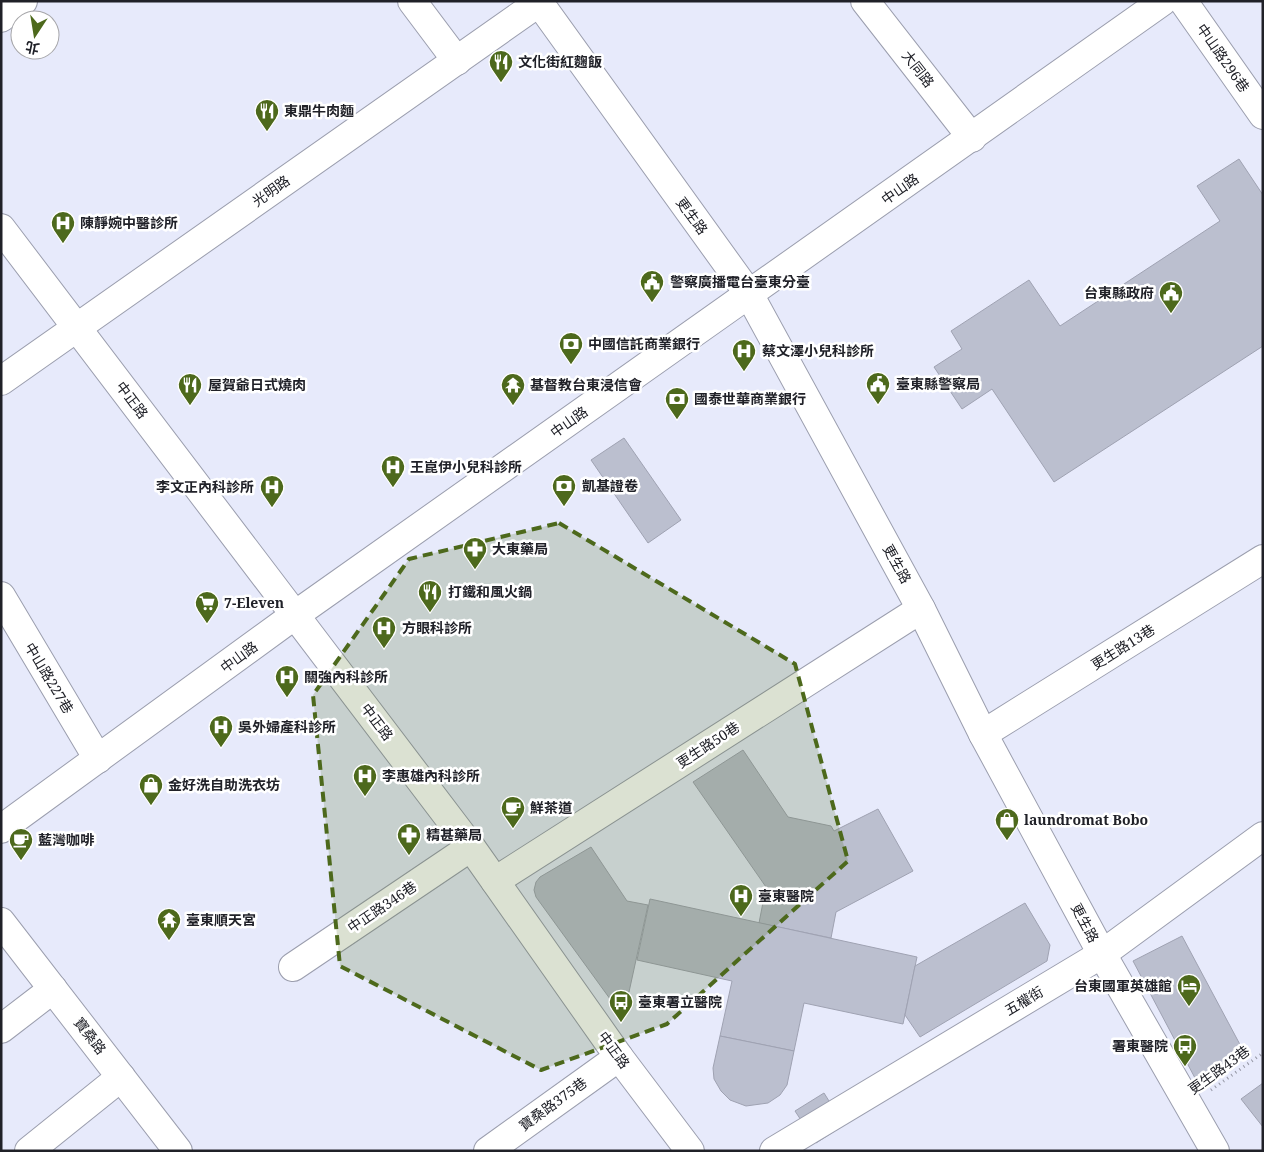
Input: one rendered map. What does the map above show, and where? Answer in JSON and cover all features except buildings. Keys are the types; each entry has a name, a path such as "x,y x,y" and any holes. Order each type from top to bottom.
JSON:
{"street":[{"path":"1,18 23,1"},
{"path":"412,1 456,60"},
{"name":"大同路","path":"865,1 972,138"},
{"name":"中山路","path":"1,829 295,615 972,138 1163,1"},
{"name":"中山路296巷","path":"1183,1 1263,116"},
{"name":"光明路","path":"1,381 539,2"},
{"name":"更生路","path":"539,2 749,294 921,609 983,734 1102,954 1215,1151"},
{"name":"中正路","path":"1,228 471,847 619,1057 690,1151"},
{"name":"更生路13巷","path":"983,734 1263,559"},
{"name":"中山路227巷","path":"1,596 98,759"},
{"name":"更生路50巷","path":"495,882 921,609"},
{"name":"五權街","path":"774,1151 1102,954 1263,836"},
{"name":"中正路346巷","path":"293,967 471,847"},
{"name":"寶桑路","path":"1,922 178,1151"},
{"path":"1,1029 53,989"},
{"name":"寶桑路375巷","path":"488,1151 619,1057"},
{"path":"29,1151 121,1077"}],"path":[{"name":"更生路43巷","path":"1189,1106 1263,1053"}],"highlighted area":[{"path":"559,523 795,664 848,861 667,1024 541,1070 340,966 313,695 409,559"}],"place":[{"name":"文化街紅麴飯","path":"501,83"},
{"name":"東鼎牛肉麵","path":"267,132"},
{"name":"陳靜婉中醫診所","path":"63,244"},
{"name":"警察廣播電台臺東分臺","path":"652,303"},
{"name":"台東縣政府","path":"1171,314"},
{"name":"中國信託商業銀行","path":"571,365"},
{"name":"蔡文澤小兒科診所","path":"744,372"},
{"name":"臺東縣警察局","path":"878,405"},
{"name":"屋賀爺日式燒肉","path":"190,406"},
{"name":"基督教台東浸信會","path":"513,406"},
{"name":"國泰世華商業銀行","path":"677,420"},
{"name":"王崑伊小兒科診所","path":"393,488"},
{"name":"凱基證卷","path":"564,507"},
{"name":"李文正內科診所","path":"272,508"},
{"name":"大東藥局","path":"475,570"},
{"name":"打鐵和風火鍋","path":"430,613"},
{"name":"7-Eleven","path":"207,624"},
{"name":"方眼科診所","path":"384,649"},
{"name":"關強內科診所","path":"287,698"},
{"name":"吳外婦產科診所","path":"221,748"},
{"name":"李惠雄內科診所","path":"365,797"},
{"name":"金好洗自助洗衣坊","path":"151,806"},
{"name":"鮮茶道","path":"513,829"},
{"name":"laundromat Bobo","path":"1007,841"},
{"name":"精甚藥局","path":"409,856"},
{"name":"藍灣咖啡","path":"21,861"},
{"name":"臺東醫院","path":"741,917"},
{"name":"臺東順天宮","path":"169,941"},
{"name":"台東國軍英雄館","path":"1189,1007"},
{"name":"臺東署立醫院","path":"621,1023"},
{"name":"署東醫院","path":"1185,1067"}]}
